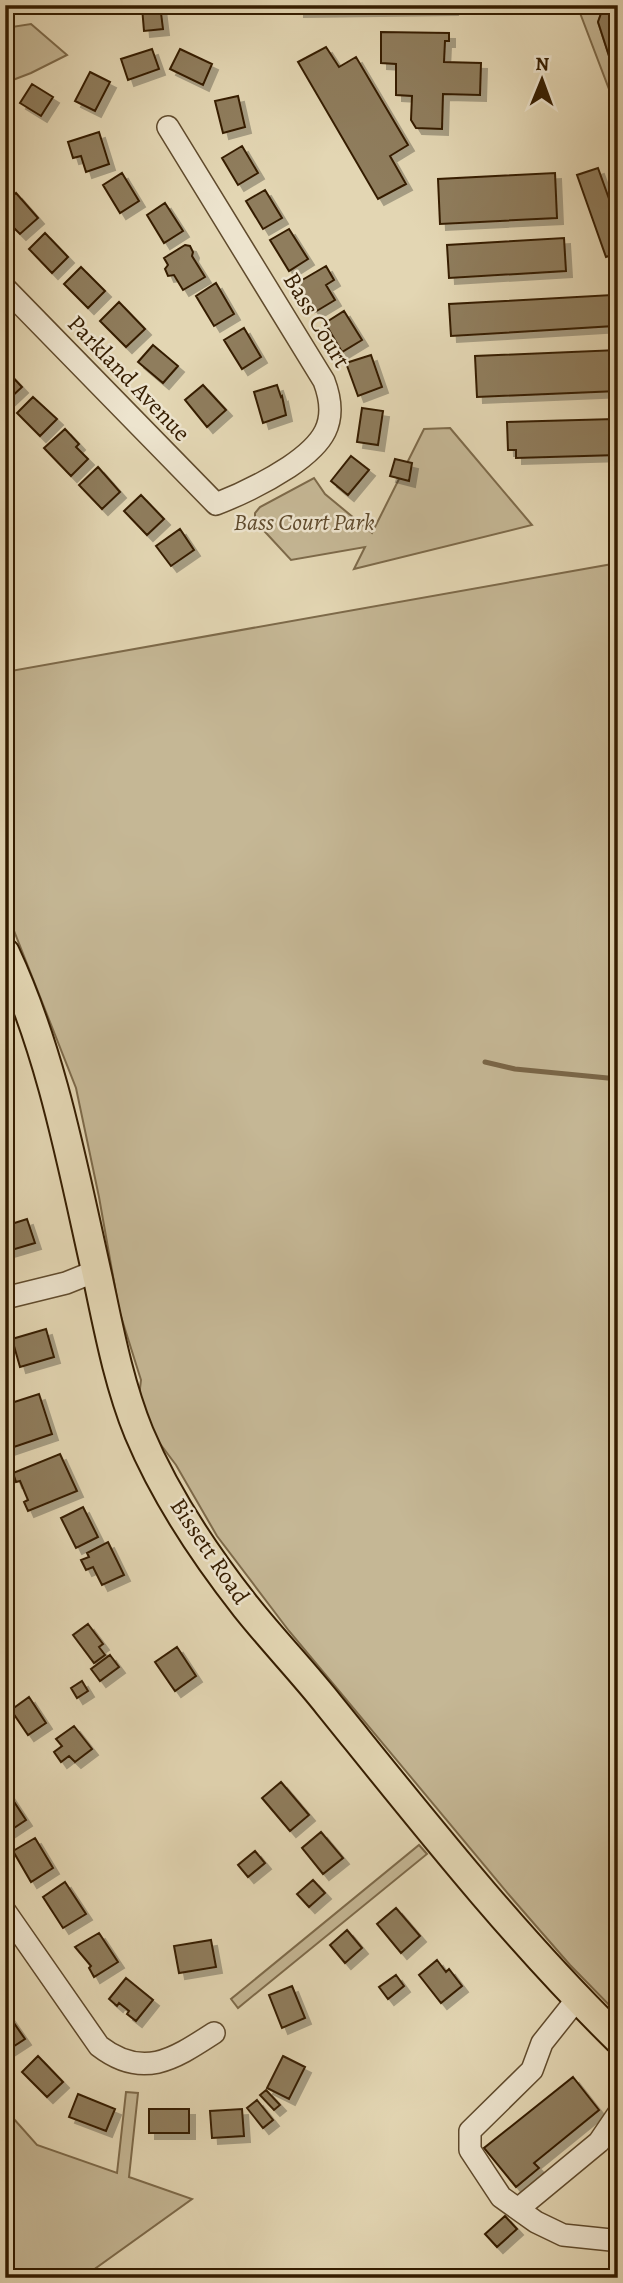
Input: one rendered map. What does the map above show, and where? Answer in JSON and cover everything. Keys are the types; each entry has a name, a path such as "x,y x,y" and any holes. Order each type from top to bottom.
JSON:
{"main road":[{"name":"Bissett Road","path":"5,953 42,1045 118,1369 140,1435 175,1500 212,1561 246,1607 322,1696 437,1839 577,1999 618,2039"}],"street":[{"name":"Bass Court","path":"168,127 321,374 330,402 327,430 314,449 273,478 216,504"},
{"name":"Parkland Avenue","path":"5,288 216,504"},
{"path":"5,1298 55,1286 96,1271"},
{"path":"5,1911 100,2046 108,2053 134,2063 148,2064 178,2057 214,2034"},
{"path":"577,1999 542,2043 532,2070 470,2132 470,2150 501,2197 536,2222 563,2235 611,2240 618,2236"},
{"path":"518,2209 599,2142 618,2114"}],"green space":[{"path":"577,5 604,5 598,22 610,59 618,63 618,95 612,97"},
{"path":"31,24 67,55 5,83 5,28"},
{"name":"Bass Court Park","path":"450,428 532,525 354,569 365,547 291,560 255,521 255,513 260,507 314,478 325,494 372,533 424,429"},
{"path":"618,563 618,2014 570,1965 510,1896 289,1631 217,1536 176,1465 137,1413 141,1380 119,1310 76,1088 5,908 5,672"},
{"path":"419,1845 427,1854 238,2008 231,1999"},
{"path":"126,2092 138,2093 129,2177 192,2199 82,2278 5,2278 5,2109 37,2145 117,2173"}],"building":[{"path":"160,5 163,29 144,31 142,7"},
{"path":"298,5 452,5 452,9 298,11"},
{"path":"604,5 618,5 618,63 610,59 598,22"},
{"path":"381,32 449,33 449,41 445,41 444,62 481,63 480,95 443,94 442,129 416,128 411,120 412,96 396,95 396,64 381,63"},
{"path":"326,47 339,67 356,57 408,145 390,156 406,184 378,199 298,62"},
{"path":"152,49 159,69 128,80 121,59"},
{"path":"180,49 212,64 203,85 170,69"},
{"path":"90,72 110,82 95,111 75,101"},
{"path":"32,84 53,97 41,116 20,103"},
{"path":"238,96 245,127 223,133 215,101"},
{"path":"99,132 109,164 86,172 81,156 73,158 68,142"},
{"path":"242,146 258,173 238,185 222,158"},
{"path":"598,168 618,224 618,253 606,257 577,175"},
{"path":"122,173 139,201 120,213 103,185"},
{"path":"555,173 557,218 440,224 438,179"},
{"path":"265,190 282,218 263,229 246,201"},
{"path":"16,193 38,218 20,234 5,219 5,203"},
{"path":"165,203 183,231 164,243 147,215"},
{"path":"289,229 308,259 289,271 270,240"},
{"path":"45,233 68,257 52,273 29,249"},
{"path":"564,238 566,271 449,278 447,245"},
{"path":"185,245 190,246 192,256 205,277 183,290 174,275 168,276 165,269 168,265 164,258"},
{"path":"326,266 334,280 326,285 335,300 315,312 297,283"},
{"path":"81,267 105,291 88,308 64,284"},
{"path":"216,283 234,314 214,326 196,296"},
{"path":"612,295 614,326 451,336 449,304"},
{"path":"119,302 145,329 126,347 100,321"},
{"path":"344,311 362,340 342,352 325,323"},
{"path":"244,328 261,357 242,369 224,340"},
{"path":"153,345 178,366 163,383 138,362"},
{"path":"618,350 618,391 477,397 475,356"},
{"path":"371,355 382,387 358,396 346,363"},
{"path":"5,369 22,387 5,403"},
{"path":"203,385 226,410 207,427 185,400"},
{"path":"277,385 286,415 263,423 254,392"},
{"path":"33,397 57,419 40,436 17,413"},
{"path":"362,408 383,411 378,445 357,442"},
{"path":"614,419 614,426 618,426 618,455 516,458 516,450 508,450 507,422"},
{"path":"65,429 79,444 76,447 88,459 71,476 44,448"},
{"path":"351,456 369,470 348,495 331,481"},
{"path":"395,459 412,463 409,481 390,476"},
{"path":"98,467 120,492 102,509 79,485"},
{"path":"141,495 164,519 147,535 124,511"},
{"path":"180,529 194,550 171,566 156,546"},
{"path":"27,1219 35,1243 5,1252 5,1226"},
{"path":"46,1329 54,1357 20,1367 12,1339"},
{"path":"39,1394 52,1434 8,1449 5,1441 5,1405"},
{"path":"60,1454 77,1491 28,1511 24,1502 28,1500 20,1481 16,1482 13,1473"},
{"path":"83,1507 98,1537 76,1548 61,1518"},
{"path":"108,1542 124,1575 102,1585 93,1567 86,1570 81,1560 89,1557 87,1553"},
{"path":"88,1624 103,1644 99,1647 105,1655 94,1663 73,1635"},
{"path":"177,1647 196,1676 175,1691 155,1662"},
{"path":"110,1655 119,1667 100,1681 91,1669"},
{"path":"82,1681 88,1691 77,1698 71,1688"},
{"path":"29,1697 46,1723 28,1735 11,1710"},
{"path":"74,1726 92,1749 75,1762 69,1756 61,1762 54,1752 62,1746 56,1739"},
{"path":"281,1782 309,1815 290,1831 262,1798"},
{"path":"7,1791 26,1820 5,1834 5,1792"},
{"path":"321,1832 343,1858 323,1874 302,1848"},
{"path":"35,1838 53,1868 31,1882 13,1851"},
{"path":"255,1851 265,1863 248,1877 238,1865"},
{"path":"313,1880 325,1893 309,1907 297,1894"},
{"path":"65,1882 86,1914 63,1928 43,1897"},
{"path":"396,1908 420,1936 401,1953 377,1924"},
{"path":"347,1930 362,1948 345,1963 330,1945"},
{"path":"99,1933 118,1962 94,1977 89,1968 91,1966 75,1947"},
{"path":"211,1940 216,1967 179,1973 174,1946"},
{"path":"437,1960 446,1972 449,1969 462,1986 441,2003 419,1975"},
{"path":"396,1975 404,1986 388,1999 379,1987"},
{"path":"126,1978 153,2000 136,2021 127,2014 129,2011 109,1999"},
{"path":"292,1986 305,2018 282,2028 269,1995"},
{"path":"5,2010 25,2039 5,2052"},
{"path":"38,2056 63,2082 47,2097 22,2072"},
{"path":"283,2056 305,2067 289,2099 267,2088"},
{"path":"573,2077 599,2110 534,2163 539,2168 516,2187 484,2148"},
{"path":"266,2090 280,2105 274,2110 260,2095"},
{"path":"78,2094 115,2109 106,2131 69,2117"},
{"path":"257,2100 273,2120 263,2128 247,2108"},
{"path":"149,2109 189,2109 189,2133 149,2133"},
{"path":"242,2109 244,2136 212,2138 210,2111"},
{"path":"505,2216 517,2229 497,2247 485,2234"}],"waterway":[{"path":"485,1062 515,1069 618,1079"}]}
